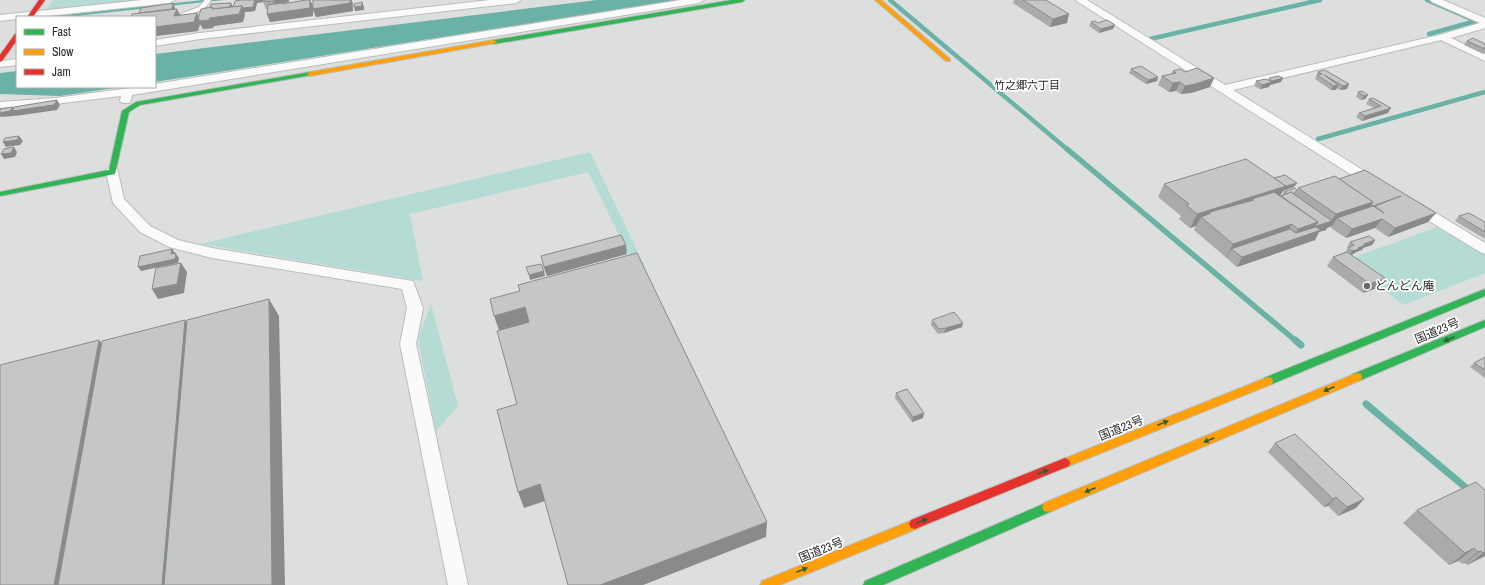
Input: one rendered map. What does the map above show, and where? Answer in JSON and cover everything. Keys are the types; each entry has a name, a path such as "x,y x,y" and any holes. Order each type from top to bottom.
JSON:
{"main road":[{"path":"31,16 42,0"},
{"path":"0,194 112,172 126,110 138,103 742,0"},
{"path":"878,0 948,60"},
{"path":"0,60 16,36"},
{"name":"国道23号","path":"766,585 1485,292"},
{"name":"国道23号","path":"869,585 1070,498 1485,324"}],"street":[{"path":"31,16 170,0"},
{"path":"156,43 200,36 516,0"},
{"path":"156,88 699,0"},
{"path":"1080,0 1382,187"},
{"path":"1435,0 1485,22"},
{"path":"0,18 16,17"},
{"path":"1224,89 1442,37 1485,25"},
{"path":"1442,37 1485,58"},
{"path":"0,64 16,62"},
{"path":"0,105 55,101 154,88"},
{"path":"126,110 127,92"},
{"path":"112,172 118,200 145,229 174,244 212,252 408,285 416,308 408,344 458,585"},
{"path":"1403,200 1485,249"}],"lane":[{"path":"183,14 197,11 207,1"}],"shaded area":[{"path":"53,0 146,0 46,10"},
{"path":"203,0 224,0 75,16 54,16"},
{"path":"597,0 680,0 156,82 156,54"},
{"path":"16,71 16,88 114,88 60,96 0,94 0,73"},
{"path":"590,152 645,267 636,270 588,172 410,214 423,281 200,244"},
{"path":"1440,226 1485,252 1485,273 1404,305 1344,261"},
{"path":"431,304 458,406 436,431 418,339"}],"building":[{"path":"255,0 253,7 233,7 235,1"},
{"path":"274,0 274,2 263,1"},
{"path":"310,0 310,8 267,14 268,5"},
{"path":"313,0 350,0 350,3 313,9"},
{"path":"1023,0 1046,0 1069,14 1053,19"},
{"path":"362,2 362,6 354,7 354,4"},
{"path":"173,3 172,9 139,13 141,8"},
{"path":"231,3 230,7 210,8 211,4"},
{"path":"242,6 239,14 210,18 209,20 199,21 198,19 201,9"},
{"path":"177,9 174,16 197,13 194,22 156,27 156,16 131,16 132,14"},
{"path":"1107,20 1115,25 1101,29 1091,22 1095,21 1098,23"},
{"path":"1473,38 1485,44 1485,49 1467,41"},
{"path":"1141,66 1158,77 1148,80 1131,69"},
{"path":"1197,68 1214,78 1185,86 1180,82 1173,83 1162,76 1176,73 1173,71 1180,69 1185,72"},
{"path":"1325,70 1349,84 1343,86 1324,75 1338,85 1334,86 1317,75 1322,74 1318,72"},
{"path":"1279,76 1283,78 1272,81 1269,78"},
{"path":"1266,79 1272,82 1262,85 1256,81"},
{"path":"1362,91 1368,95 1364,96 1358,92"},
{"path":"1373,98 1391,108 1365,116 1359,113 1381,106 1369,99"},
{"path":"57,100 54,105 12,111 14,107"},
{"path":"13,107 10,111 0,113 0,109"},
{"path":"19,136 17,140 3,142 5,138"},
{"path":"14,147 11,153 1,154 4,149"},
{"path":"1246,159 1286,186 1197,214 1186,205 1189,204 1164,184"},
{"path":"1365,170 1436,213 1395,228 1382,219 1352,229 1337,218 1373,206 1371,205 1373,202 1339,179","holes":["1401,196 1375,206 1384,213 1373,206"]},
{"path":"1285,175 1297,183 1286,186 1274,178"},
{"path":"1335,176 1373,202 1336,214 1298,188"},
{"path":"1295,188 1297,190 1294,194 1291,192 1287,194 1284,192"},
{"path":"1274,192 1318,222 1298,229 1292,224 1233,244 1201,217 1211,213 1210,212 1254,200 1252,199"},
{"path":"1291,192 1332,221 1315,226 1318,222 1281,196"},
{"path":"1469,213 1485,222 1485,232 1459,216"},
{"path":"1316,227 1321,230 1242,257 1231,249 1290,229 1296,233"},
{"path":"621,235 626,245 544,267 541,256"},
{"path":"1369,236 1375,240 1364,244 1365,245 1358,248 1359,249 1352,251 1348,248 1354,245 1350,242"},
{"path":"172,249 171,254 176,253 175,259 138,267 140,256"},
{"path":"1347,252 1385,278 1370,284 1333,257"},
{"path":"637,253 767,522 600,585 568,585 540,484 518,492 497,410 517,404 497,331 529,322 525,307 494,316 490,299 520,291 518,285"},
{"path":"181,263 177,284 152,289 156,268"},
{"path":"541,264 544,271 529,275 526,267"},
{"path":"269,299 272,585 164,585 187,320"},
{"path":"954,312 963,323 939,329 932,320"},
{"path":"185,320 162,585 58,585 102,341"},
{"path":"99,340 54,585 0,585 0,365"},
{"path":"1485,357 1485,370 1474,363"},
{"path":"907,389 924,413 913,417 896,393"},
{"path":"1295,434 1364,499 1347,507 1336,497 1333,499 1275,443"},
{"path":"1476,482 1485,490 1485,552 1478,552 1474,548 1465,553 1417,510"}],"waterway":[{"path":"890,0 1068,150"},
{"path":"1150,39 1320,0"},
{"path":"1427,0 1476,21 1429,34"},
{"path":"1318,139 1485,92"},
{"path":"1067,149 1296,341"},
{"path":"1295,340 1301,345"},
{"path":"1366,404 1471,492"}],"traffic: fast":[{"path":"494,42 742,0"},
{"path":"0,194 112,172 126,111 138,103 310,74"},
{"path":"1268,381 1485,292"},
{"path":"1357,377 1485,323"},
{"path":"869,585 1048,507"}],"traffic: slow":[{"path":"878,0 948,60"},
{"path":"310,74 494,42"},
{"path":"1048,507 1357,377"},
{"path":"1065,463 1268,381"},
{"path":"766,585 915,524"}],"traffic: jam":[{"path":"31,16 42,0"},
{"path":"0,60 16,36"},
{"path":"915,524 1065,463"}],"place":[{"name":"どんどん庵","path":"1367,286"}],"district":[{"name":"竹之郷六丁目","path":"1027,85"}]}
